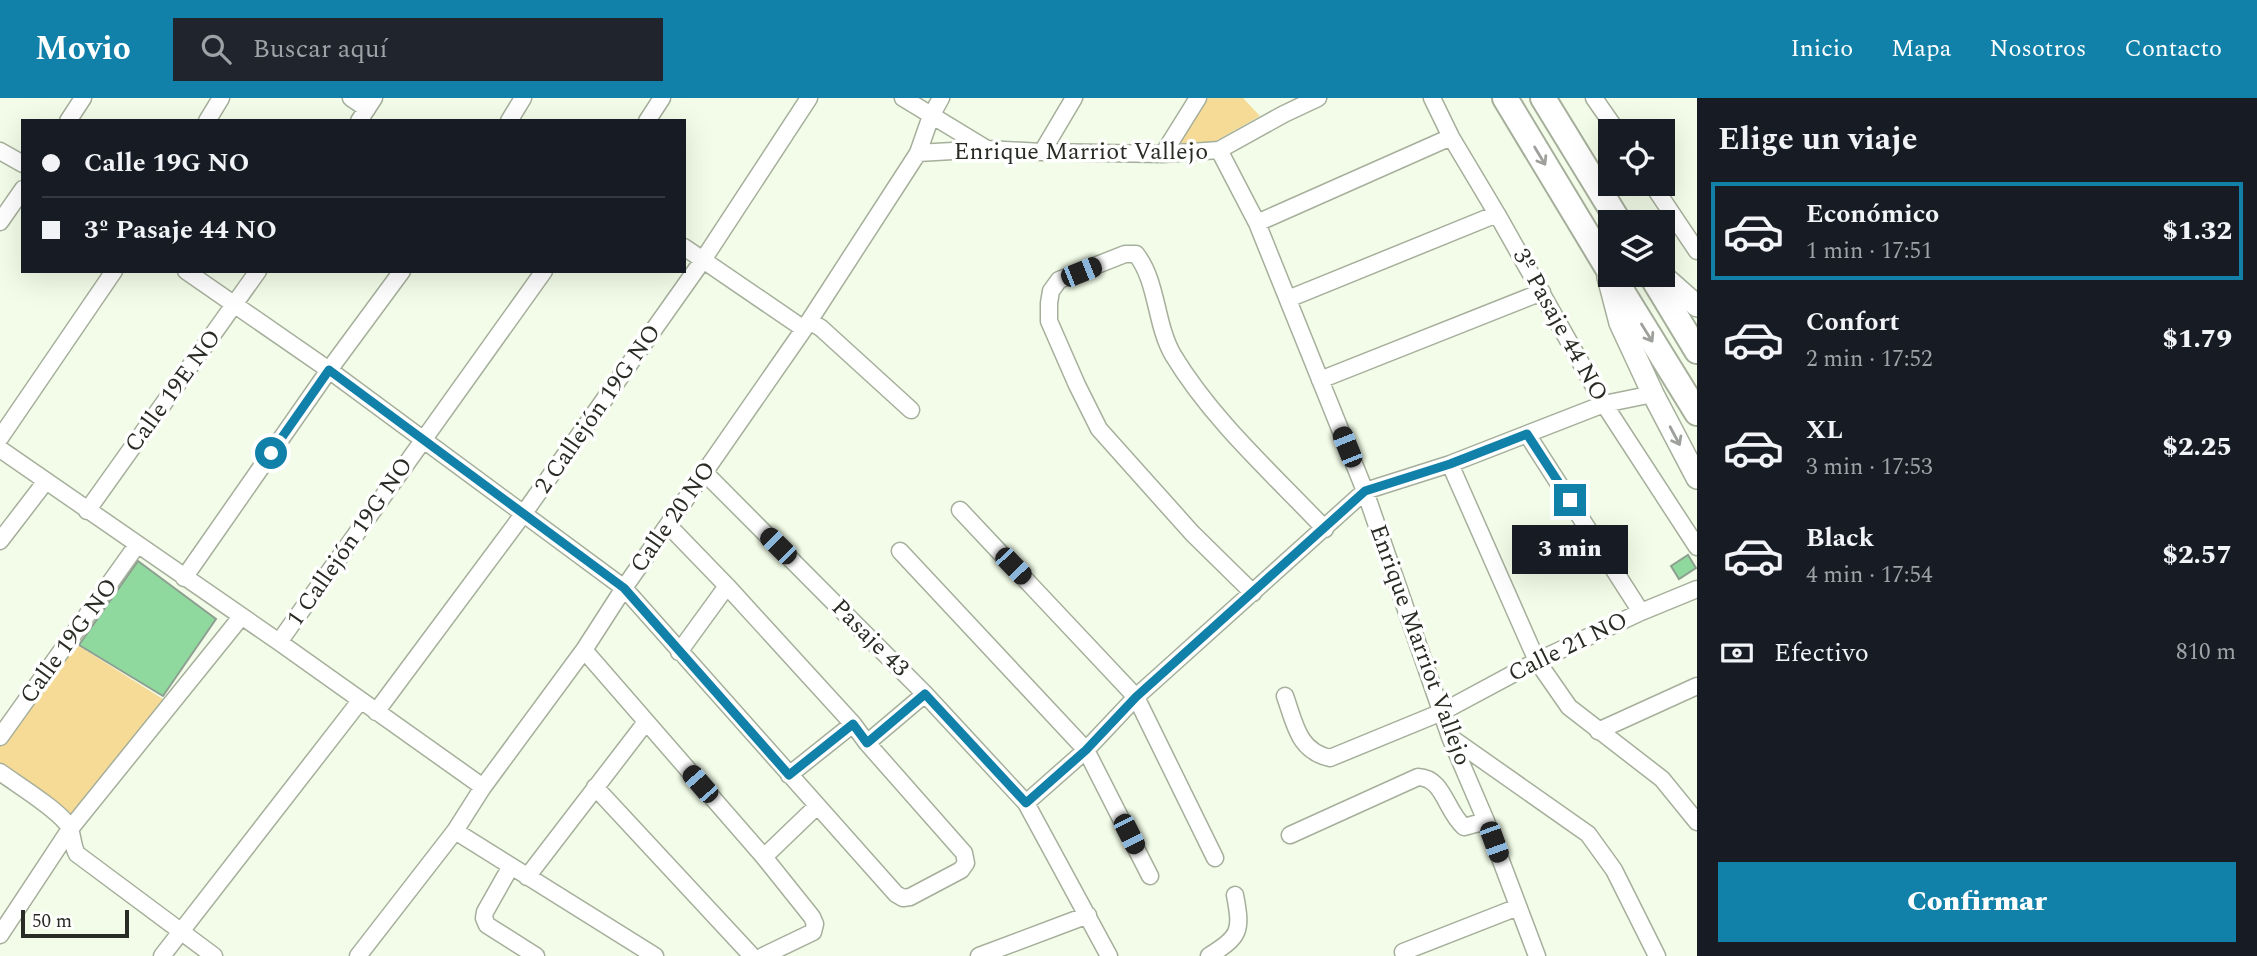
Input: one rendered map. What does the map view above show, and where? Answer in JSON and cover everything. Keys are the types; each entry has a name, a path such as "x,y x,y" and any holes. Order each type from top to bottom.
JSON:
{"highway":[{"path":"1505,98 1598,252"},
{"path":"1543,98 1612,210"},
{"path":"1619,287 1697,413"},
{"path":"1658,287 1697,351"}],"main road":[{"path":"1613,287 1620,323 1697,478"},
{"path":"1675,287 1697,306"}],"street":[{"path":"69,119 83,98"},
{"path":"208,119 221,98"},
{"path":"351,98 367,109"},
{"path":"510,119 523,98"},
{"path":"648,119 662,98"},
{"name":"2 Callejón 19G NO","path":"376,712 524,513 703,260 809,98"},
{"path":"903,98 987,149"},
{"name":"Calle 20 NO","path":"358,956 455,831 483,787 584,650 806,325 918,153 931,116 941,98"},
{"path":"1042,152 1074,98"},
{"path":"1163,154 1198,98"},
{"path":"1219,150 1318,98"},
{"name":"3º Pasaje 44 NO","path":"1432,98 1451,137 1604,404 1697,547"},
{"path":"1594,98 1609,119"},
{"path":"1257,223 1451,137"},
{"name":"Enrique Marriot Vallejo","path":"918,153 987,149 1163,154 1219,150 1257,223 1365,491 1450,737 1486,821 1537,956"},
{"path":"0,150 21,163"},
{"path":"0,222 21,192"},
{"path":"1660,196 1697,251"},
{"path":"1288,299 1497,215"},
{"path":"686,248 806,325 821,328 911,410"},
{"path":"1253,593 1192,533 1098,429 1049,321 1051,290 1059,280 1125,254 1136,254 1142,262 1172,353 1208,404 1241,442 1325,529"},
{"path":"0,438 113,273"},
{"path":"189,273 329,370 624,588 896,894 903,898 910,897 961,870 966,863 964,853 853,724 668,525"},
{"name":"Calle 19E NO","path":"87,510 257,273"},
{"path":"184,578 329,370 401,273"},
{"name":"1 Callejón 19G NO","path":"279,642 543,273"},
{"path":"1320,380 1542,292"},
{"path":"1026,803 1086,750 1136,697 1365,491 1450,464 1604,404 1653,394"},
{"path":"1527,434 1641,612"},
{"path":"0,449 483,787"},
{"path":"1450,464 1537,661 1569,707 1662,779 1697,822"},
{"name":"Pasaje 43","path":"705,473 925,694 1026,803 1109,956"},
{"path":"0,541 46,481"},
{"path":"960,510 1136,697 1216,858"},
{"name":"Calle 19G NO","path":"0,737 137,545"},
{"path":"900,551 1086,750 1150,876"},
{"path":"679,652 727,586"},
{"name":"Calle 21 NO","path":"1285,696 1306,748 1315,755 1329,758 1442,712 1537,661 1697,589"},
{"path":"0,935 70,829 241,617"},
{"path":"584,650 764,857 812,917 813,932 763,956"},
{"path":"1598,731 1696,690"},
{"path":"867,743 925,694"},
{"path":"162,956 360,701"},
{"path":"527,877 646,722"},
{"path":"789,775 853,724"},
{"path":"1450,737 1588,834 1614,870 1657,956"},
{"path":"0,772 62,817 70,829 72,846 76,853 214,956"},
{"path":"1290,835 1418,776 1427,777 1437,783 1453,817 1464,827 1486,821"},
{"path":"595,786 751,956"},
{"path":"764,857 817,806"},
{"path":"455,831 655,956"},
{"path":"511,866 484,918 487,925 536,956"},
{"path":"1209,956 1230,942 1238,932 1240,921 1235,895"},
{"path":"1404,952 1518,907"},
{"path":"978,956 1016,950 1088,915"}],"shaded area":[{"path":"1208,98 1243,98 1260,116 1205,147 1189,149 1177,142"},
{"path":"74,643 166,701 72,820 0,766 0,746"}],"building":[{"path":"1688,555 1696,568 1679,579 1671,566"},
{"path":"138,561 216,619 163,696 79,645"}],"route":[{"path":"271,453 329,370 624,588 789,775 853,724 867,743 925,694 1026,803 1086,750 1136,697 1365,491 1450,464 1527,434 1570,500"}]}
